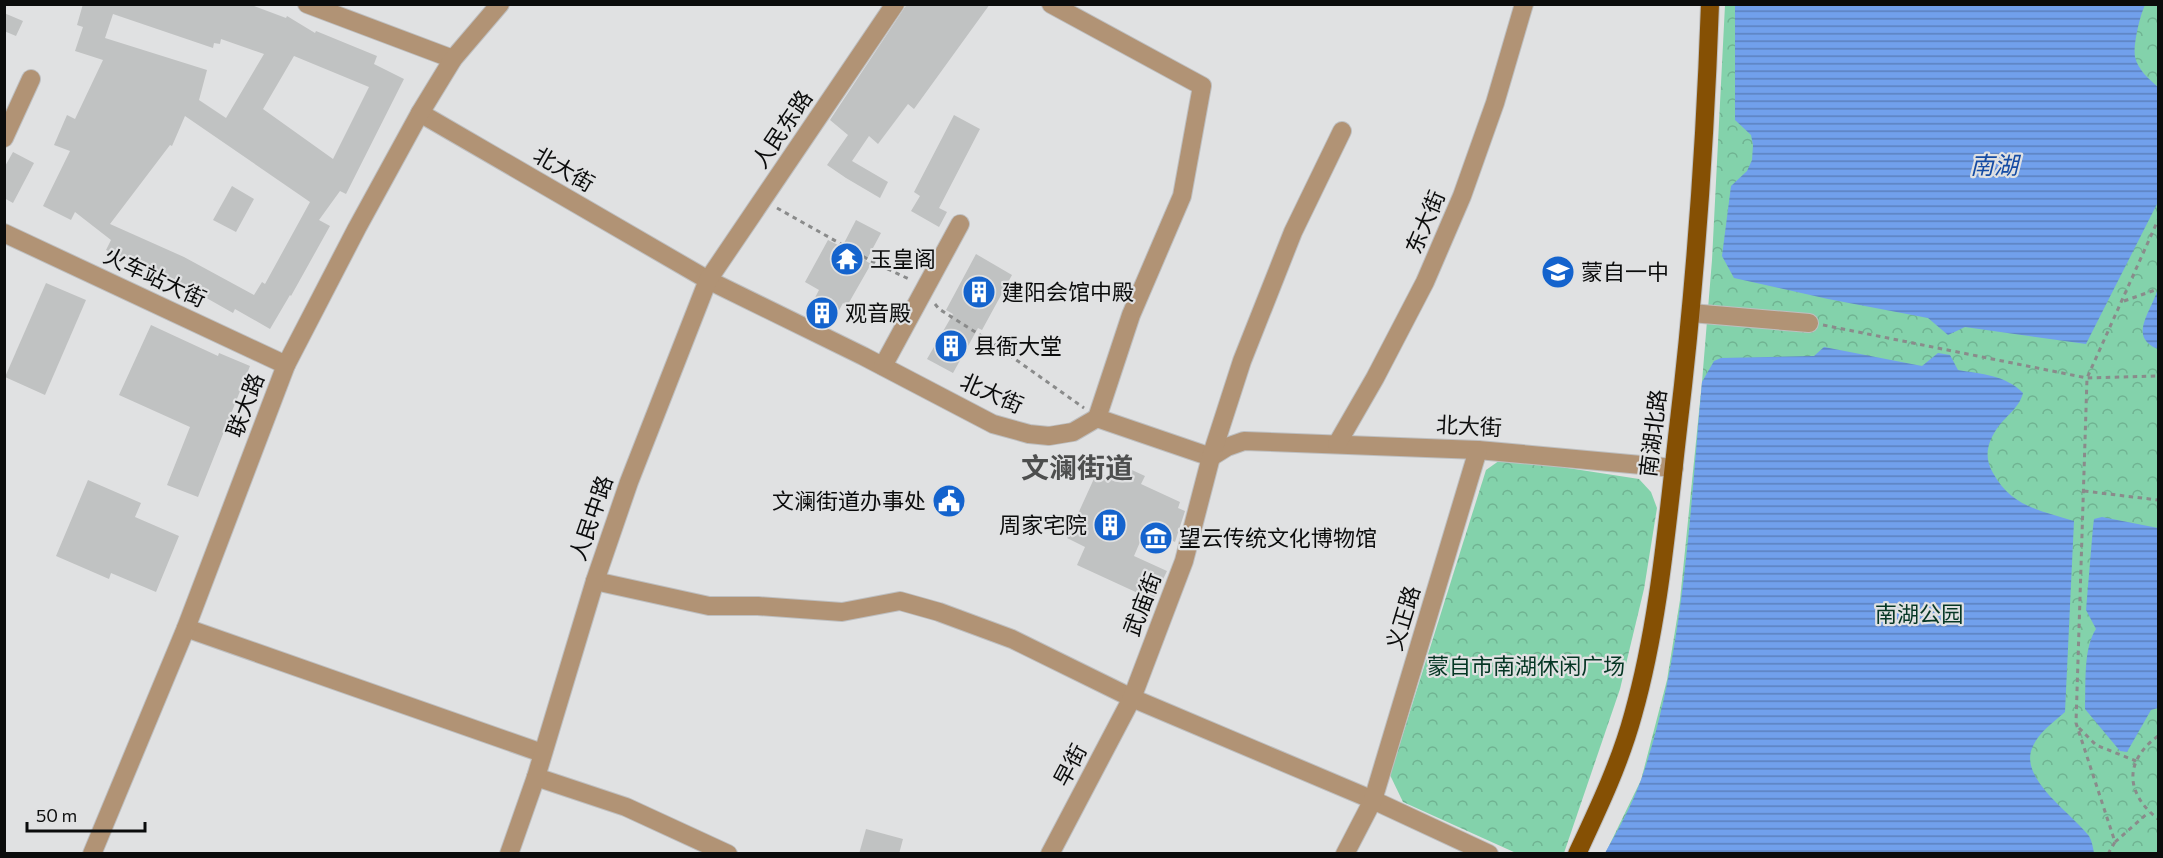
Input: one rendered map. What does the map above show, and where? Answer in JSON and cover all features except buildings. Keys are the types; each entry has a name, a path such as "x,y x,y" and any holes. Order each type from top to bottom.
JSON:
{"main road":[{"name":"南湖北路","path":"1577,854 1609,780 1633,716 1651,630 1674,468 1691,313 1710,4"}],"street":[{"path":"307,4 453,59"},
{"name":"联大路","path":"92,854 186,628 286,365 420,113 453,59 500,4"},
{"name":"人民东路","path":"708,280 895,4"},
{"path":"1051,4 1202,86 1182,196 1131,315 1097,418 1211,457"},
{"name":"东大街","path":"1337,444 1375,378 1425,282 1462,196 1495,103 1524,4"},
{"path":"4,138 31,80"},
{"name":"北大街","path":"420,113 708,280 883,366 993,424 1029,434 1049,436 1073,432 1097,418"},
{"name":"武庙街","path":"1132,698 1184,561 1211,457 1242,361 1293,232 1342,131"},
{"path":"883,366 960,224"},
{"name":"火车站大街","path":"4,233 286,365"},
{"name":"人民中路","path":"509,854 536,777 595,581 628,482 708,280"},
{"path":"1691,313 1809,323"},
{"name":"北大街","path":"1211,457 1227,447 1244,441 1478,450 1674,468"},
{"name":"义正路","path":"1345,854 1373,800 1478,450"},
{"path":"595,581 709,606 758,606 842,612 900,601 939,612 1012,639 1132,698 1373,800 1489,854"},
{"path":"186,628 542,753"},
{"name":"早街","path":"1050,854 1132,698"},
{"path":"536,777 626,807 728,854"}],"path":[{"path":"2115,842 2077,726 2087,378 2158,220"},
{"path":"2123,301 2158,289"},
{"path":"1809,323 2087,378 2158,376"},
{"path":"2084,491 2158,500"},
{"path":"2077,726 2096,745 2136,761"},
{"path":"2158,736 2145,746 2136,761 2133,778 2136,794 2145,809 2158,819"},
{"path":"2108,854 2115,842 2149,812"}],"green space":[{"name":"南湖公园","path":"1725,5 2158,5 2158,853 1605,854 1641,780 1667,680 1680,600 1712,260"},
{"name":"蒙自市南湖休闲广场","path":"1503,458 1639,479 1651,492 1657,508 1644,589 1620,689 1564,853 1516,853 1403,802 1390,775 1486,470"}],"water":[{"name":"南湖","path":"1735,5 2145,5 2137,30 2135,57 2141,70 2158,87 2158,202 2086,344 1965,327 1948,335 1928,318 1734,278 1722,256 1731,186 1747,171 1752,160 1753,145 1751,135 1735,120"},
{"path":"2158,287 2158,349 2149,344 2144,337 2143,329"},
{"path":"1824,347 1922,366 1938,353 1950,355 1958,370 2001,379 2023,393 2018,404 1996,430 1990,441 1988,462 2000,484 2018,500 2038,510 2074,521 2065,712 2039,736 2030,758 2039,782 2089,836 2094,853 1605,853 1641,780 1667,684 1683,584 1702,382 1714,361 1721,358 1814,356"},
{"path":"2102,517 2158,528 2158,708 2151,710 2127,752 2120,751 2085,709 2087,656 2096,629 2086,610 2093,527 2094,519"}],"place":[{"name":"玉皇阁","path":"847,259"},
{"name":"蒙自一中","path":"1558,272"},
{"name":"建阳会馆中殿","path":"979,292"},
{"name":"观音殿","path":"822,313"},
{"name":"县衙大堂","path":"951,346"},
{"name":"文澜街道办事处","path":"949,501"},
{"name":"周家宅院","path":"1110,525"},
{"name":"望云传统文化博物馆","path":"1156,538"}],"district":[{"name":"文澜街道","path":"1077,468"}]}
